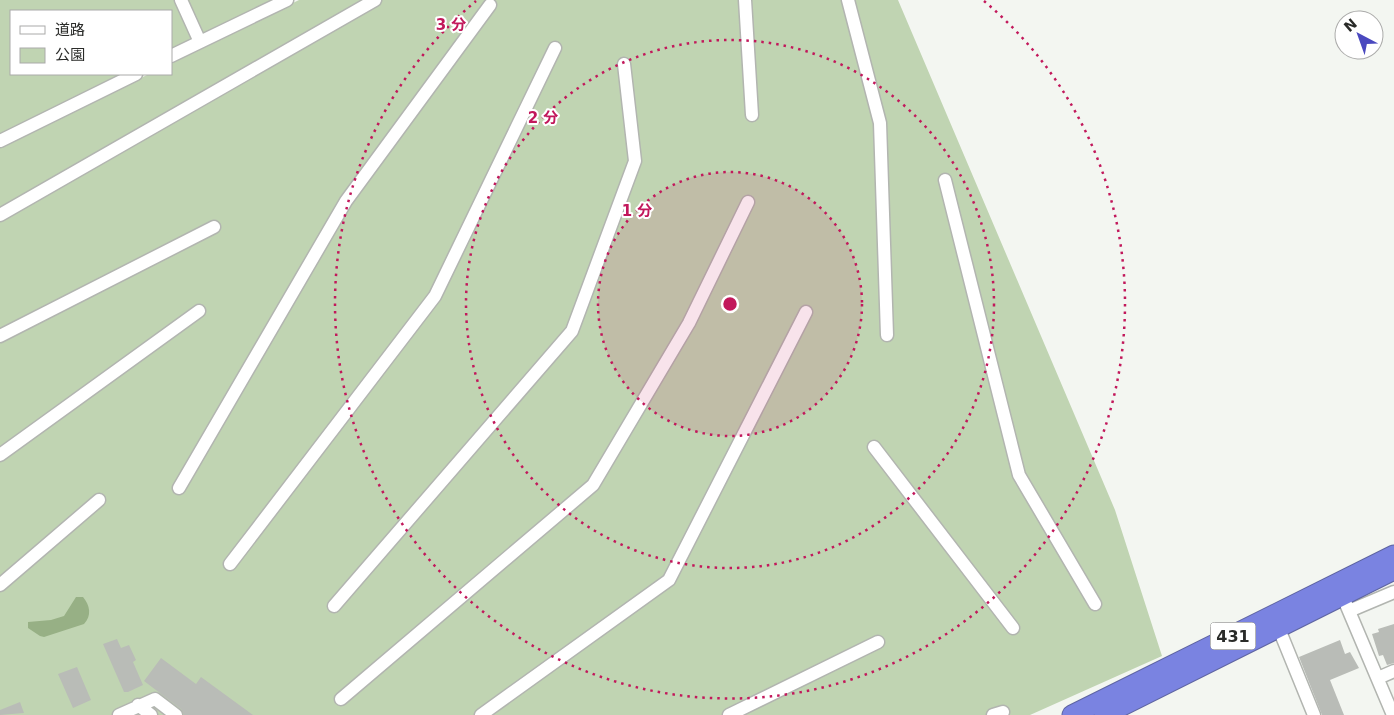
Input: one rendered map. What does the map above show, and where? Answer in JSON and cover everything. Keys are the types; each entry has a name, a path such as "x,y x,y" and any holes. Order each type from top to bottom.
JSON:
{"highway":[{"name":"431","path":"1072,715 1394,555"},
{"name":"431","path":"1104,715 1278,629 1346,604 1394,570"}],"street":[{"path":"182,0 200,42"},
{"path":"172,56 287,0"},
{"path":"0,215 375,0"},
{"path":"745,0 752,115"},
{"path":"848,0 880,123 887,335"},
{"path":"179,488 346,201 490,5"},
{"path":"230,564 435,296 555,48"},
{"path":"334,606 572,331 635,161 624,64"},
{"path":"0,141 134,75"},
{"path":"945,180 1018,476 1095,604"},
{"path":"341,699 593,484 689,323 748,202"},
{"path":"0,336 214,227"},
{"path":"0,455 199,311"},
{"path":"481,715 668,580 806,312"},
{"path":"874,447 1013,628"},
{"path":"0,585 98,500"},
{"path":"1393,715 1346,604 1394,592"},
{"path":"1278,629 1314,715"},
{"path":"729,715 878,642"},
{"path":"1378,678 1394,671"},
{"path":"119,715 155,699 176,715"},
{"path":"138,705 151,715"}],"green space":[{"path":"0,0 178,0 193,34 192,41 172,51 172,10 10,10 10,75 125,75 0,138"},
{"path":"186,0 274,0 202,36"},
{"path":"299,0 898,0 1115,510 1162,656 1030,715 0,715 0,147 147,75 172,75 172,63"}],"shaded area":[{"path":"76,597 83,597 89,607 88,618 84,624 44,637 28,628 28,622 51,620 64,616"}],"building":[{"path":"1394,624 1394,663 1387,665 1383,655 1379,656 1372,634 1379,632 1378,629"},
{"path":"117,639 121,648 129,645 136,660 133,662 143,685 128,692 124,692 103,644"},
{"path":"1340,640 1345,654 1350,652 1359,668 1330,680 1344,715 1322,715 1299,657"},
{"path":"161,658 196,684 201,677 253,715 184,715 181,709 144,681"},
{"path":"77,667 91,700 73,708 58,674"},
{"path":"20,702 24,713 0,715 0,710"}]}
